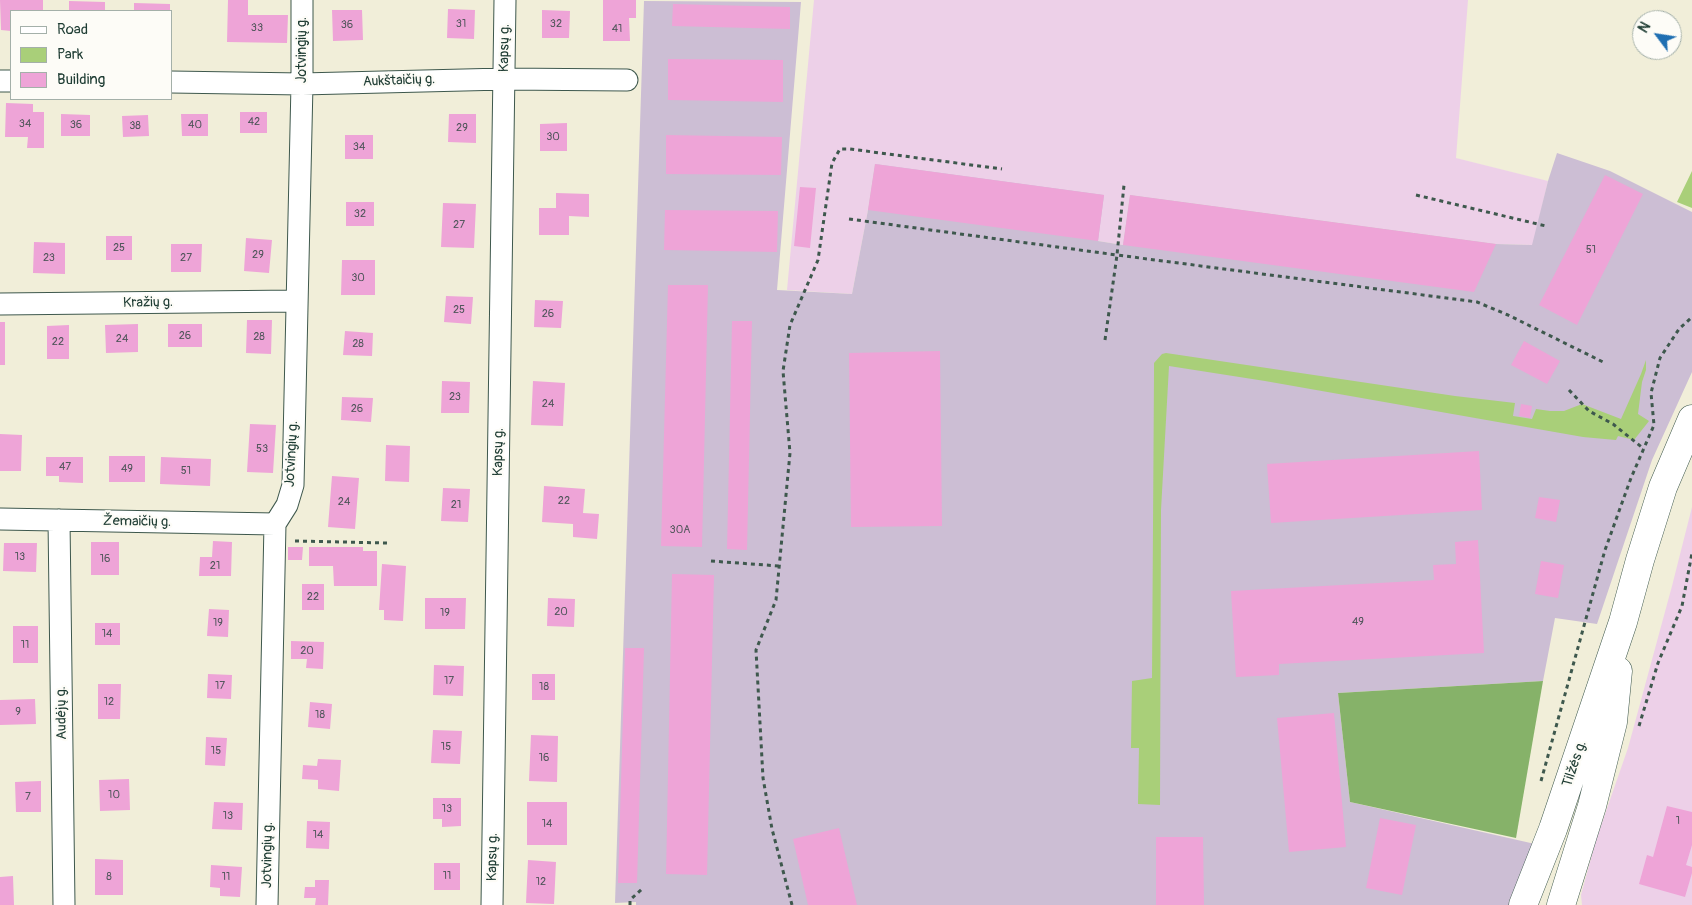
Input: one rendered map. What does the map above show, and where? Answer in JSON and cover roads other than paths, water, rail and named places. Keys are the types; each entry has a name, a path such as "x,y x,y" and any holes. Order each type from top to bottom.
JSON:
{"main road":[{"name":"Tilžės g.","path":"1524,905 1553,829 1623,622 1663,487 1692,419"},
{"name":"Tilžės g.","path":"1561,905 1592,806 1612,722 1623,622"}],"street":[{"name":"Jotvingių g.","path":"267,905 274,532 293,485 302,84 302,0"},
{"name":"Kapsų g.","path":"492,905 506,0"},
{"name":"Aukštaičių g.","path":"172,82 302,84 504,78 627,80"},
{"name":"Kražių g.","path":"0,304 296,301"},
{"name":"Žemaičių g.","path":"0,519 59,520 274,532"},
{"name":"Audėjų g.","path":"59,520 64,905"}]}
